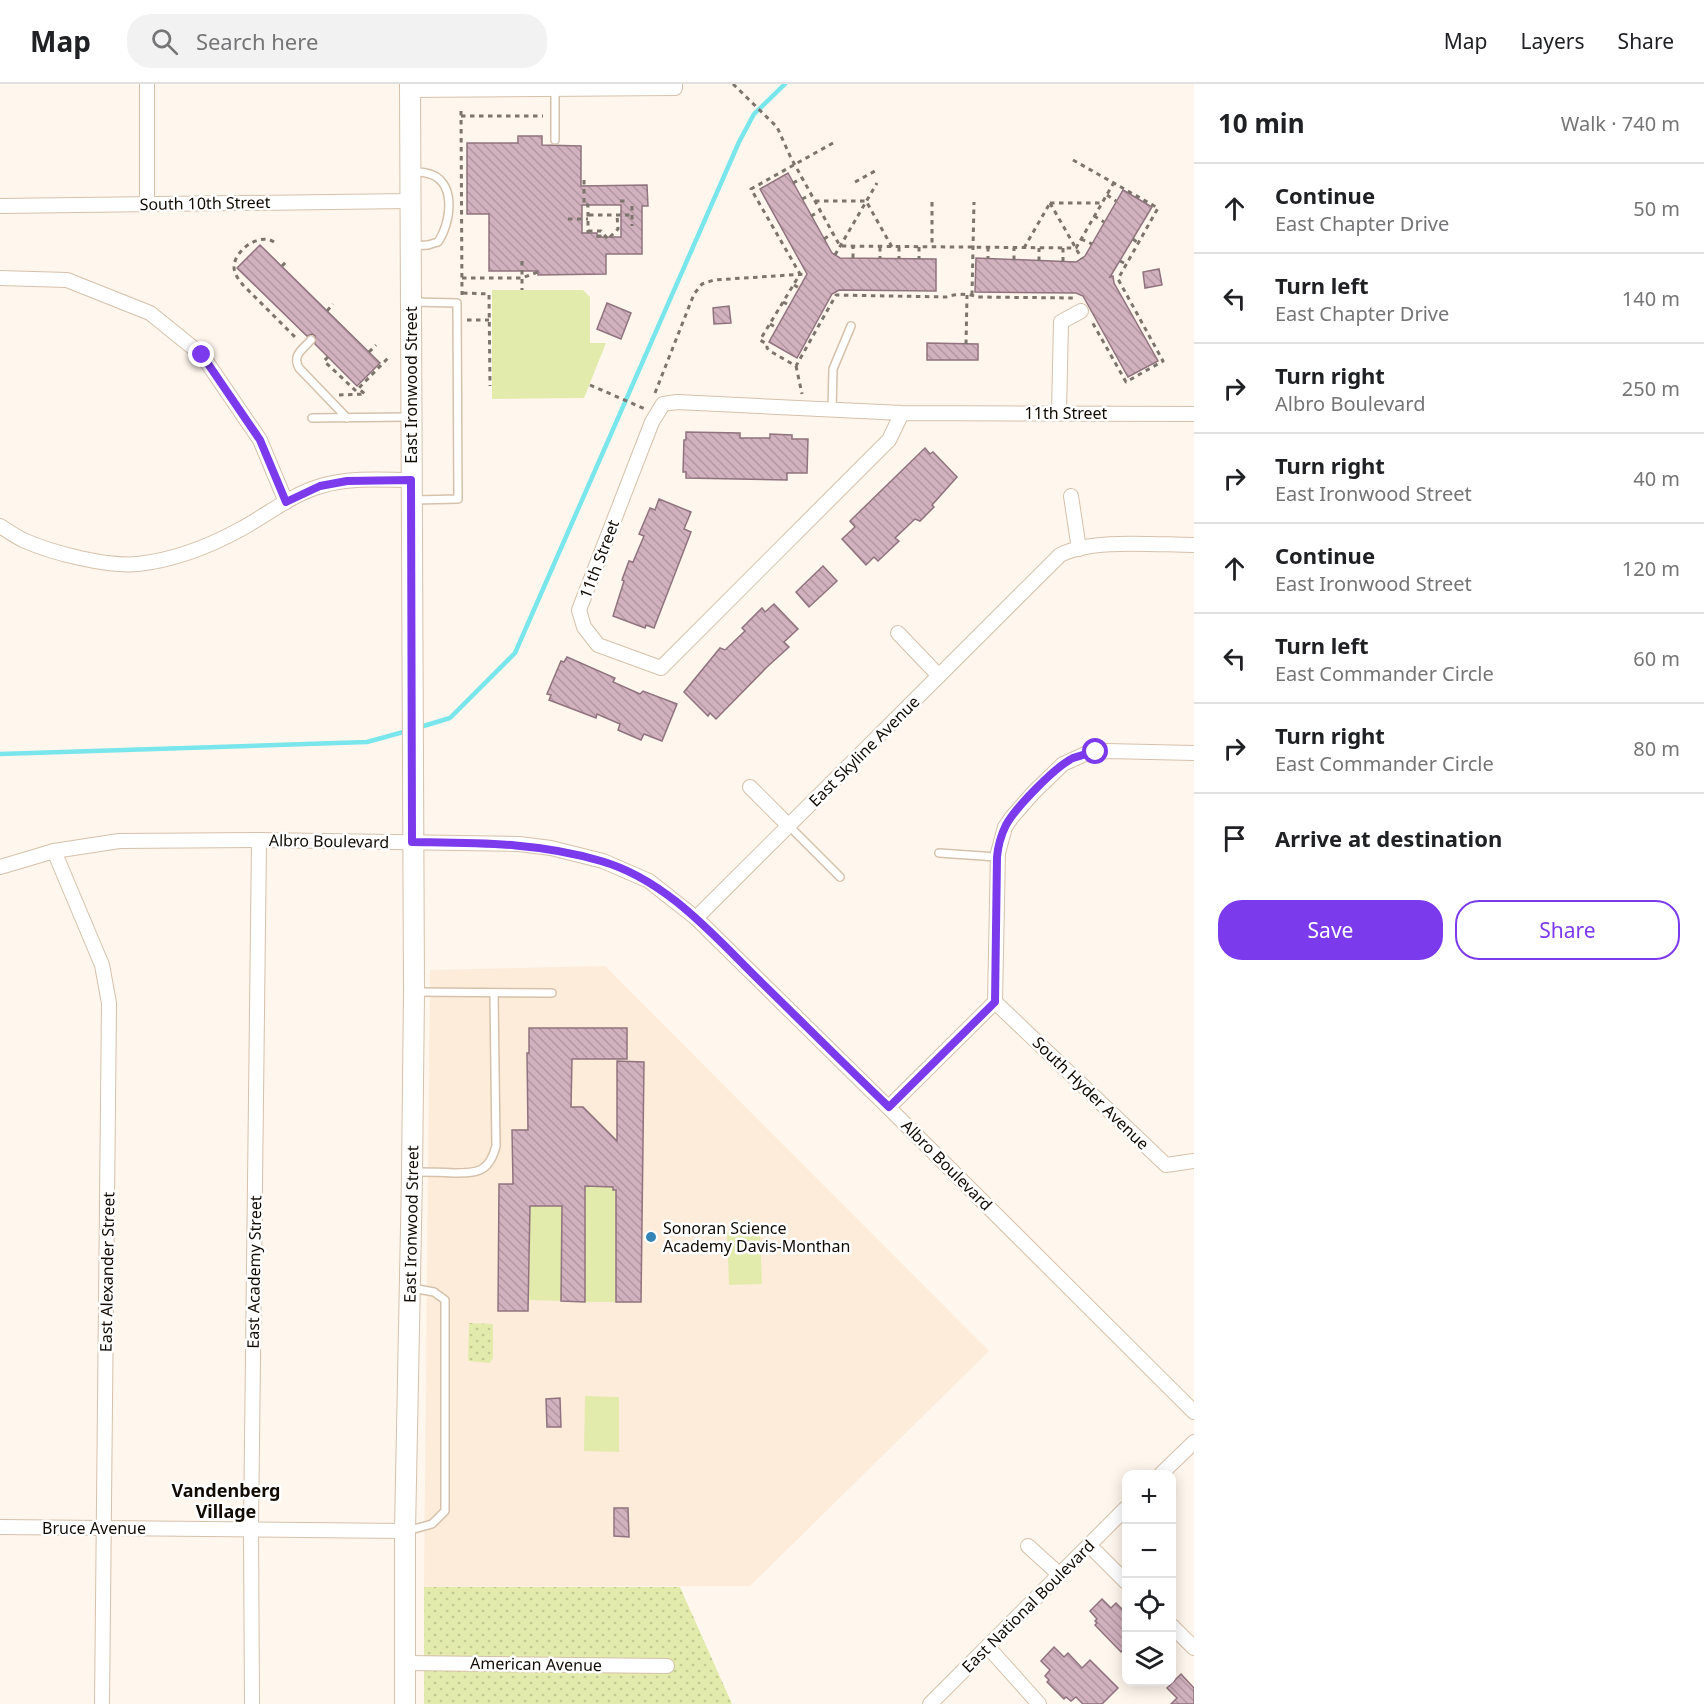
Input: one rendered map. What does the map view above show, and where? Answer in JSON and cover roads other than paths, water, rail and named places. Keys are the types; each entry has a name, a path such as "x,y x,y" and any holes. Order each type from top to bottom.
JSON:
{"street":[{"path":"147,84 147,204"},
{"path":"410,87 555,89 675,86"},
{"name":"East Ironwood Street","path":"405,1704 405,1532 414,992 410,87"},
{"name":"South 10th Street","path":"0,206 409,201"},
{"path":"0,278 67,280 150,313 202,355 260,440 286,502"},
{"path":"1059,412 1061,322 1082,308"},
{"name":"11th Street","path":"902,413 889,440 661,668 598,645 585,627 579,610 652,422 663,404 677,402 902,413 1194,414"},
{"path":"0,526 22,540 51,550 98,561 137,564 213,544 286,502 320,486 347,481 411,480"},
{"path":"1071,496 1079,549"},
{"name":"East Skyline Avenue","path":"696,918 1060,555 1071,550 1098,545 1194,545"},
{"path":"898,633 939,676"},
{"path":"889,1107 995,1002 997,857 1000,840 1012,817 1034,792 1063,764 1073,758 1096,752 1194,753"},
{"path":"750,787 789,826"},
{"name":"Albro Boulevard","path":"0,867 54,851 119,841 259,840 519,844 551,848 603,861 649,881 696,918 1194,1412"},
{"name":"East Academy Street","path":"252,1704 251,1528 259,840"},
{"name":"East Alexander Street","path":"54,851 102,965 109,1004 102,1704"},
{"name":"South Hyder Avenue","path":"995,1002 1167,1165 1194,1161"},
{"path":"1165,1470 1194,1442"},
{"name":"East National Boulevard","path":"930,1704 1122,1512"},
{"name":"Bruce Avenue","path":"0,1527 251,1528 405,1532"},
{"path":"1089,1545 1122,1578"},
{"path":"1028,1546 1060,1575"},
{"path":"1176,1630 1194,1648"},
{"path":"988,1647 1039,1704"},
{"name":"American Avenue","path":"405,1663 667,1666"}],"lane":[{"path":"555,89 555,140"},
{"path":"409,172 428,173 438,178 449,198 450,209 448,222 438,242 410,246"},
{"path":"410,302 457,303 458,499 411,500"},
{"path":"832,410 833,369 851,326"},
{"path":"311,340 296,356 299,368 347,418"},
{"path":"312,418 411,417"},
{"path":"789,826 840,877"},
{"path":"939,853 997,857"},
{"path":"414,992 552,993"},
{"path":"412,1172 476,1173 487,1166 493,1158 496,1146 494,994"},
{"path":"405,1532 432,1524 445,1511 445,1300 434,1292 410,1287"}],"waterway":[{"path":"417,728 450,718 515,653 739,142 754,114 785,84"},
{"path":"0,754 367,742 407,731"}],"place":[{"name":"Sonoran Science Academy Davis-Monthan","path":"651,1237"}],"district":[{"name":"Vandenberg Village","path":"226,1501"}]}
